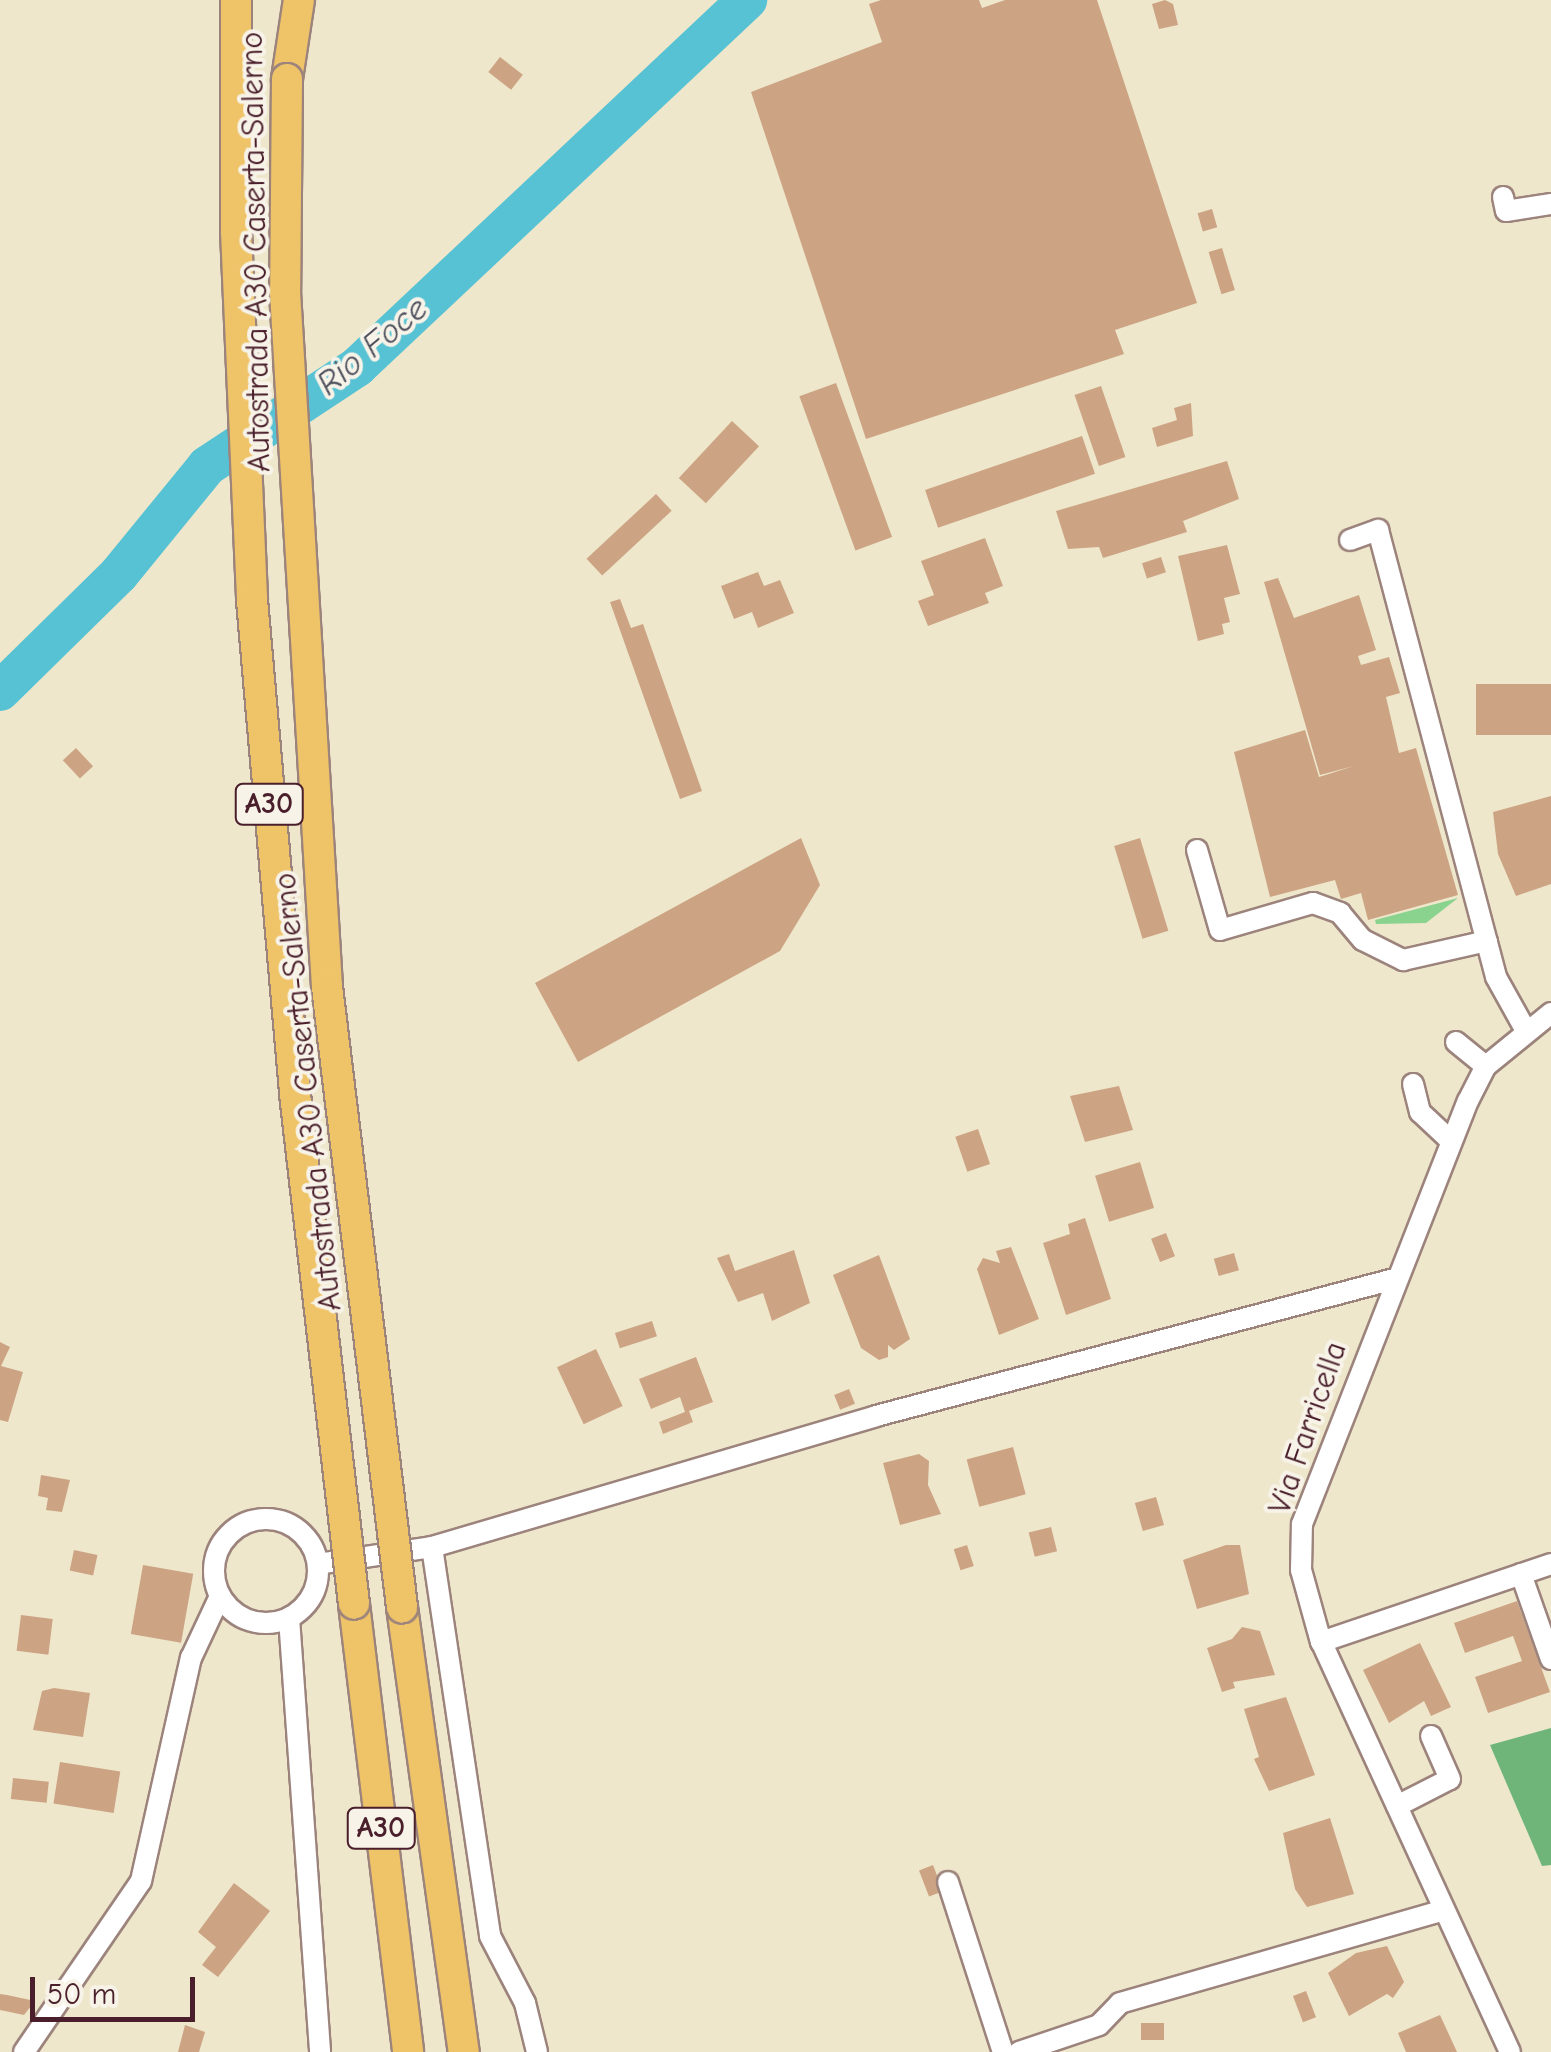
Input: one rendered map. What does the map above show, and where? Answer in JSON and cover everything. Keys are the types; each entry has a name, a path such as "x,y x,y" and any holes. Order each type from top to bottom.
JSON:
{"highway":[{"name":"Autostrada A30 Caserta-Salerno","path":"236,0 236,230 254,628 294,1094 408,2052"},
{"name":"Autostrada A30 Caserta-Salerno","path":"287,0 285,292 327,987 402,1607 464,2052"},
{"path":"288,79 298,0"}],"street":[{"path":"1503,197 1506,211 1551,204"},
{"path":"1350,540 1378,530 1496,977 1526,1032"},
{"path":"1196,850 1220,930 1312,904 1340,913 1363,940 1403,960 1486,941"},
{"name":"Via Farricella","path":"1510,2052 1321,1642 1300,1570 1302,1524 1394,1279 1451,1141 1486,1066 1551,1013"},
{"path":"1456,1042 1486,1066"},
{"path":"1414,1084 1420,1112 1451,1141"},
{"path":"318,1564 432,1547 876,1416 1394,1279"},
{"path":"264,1518 298,1528 318,1564 314,1593 289,1618 243,1618 220,1596 214,1580 220,1544 246,1522 264,1518"},
{"path":"432,1547 490,1936 525,2003 537,2052"},
{"path":"1321,1642 1551,1564"},
{"path":"1522,1574 1551,1659"},
{"path":"24,2052 141,1882 191,1658 220,1596"},
{"path":"289,1618 320,2052"},
{"path":"1397,1806 1450,1779 1431,1736"},
{"path":"948,1882 1003,2052"},
{"path":"1019,2052 1099,2026 1120,2003 1444,1910"}],"green space":[{"path":"1458,898 1426,923 1376,924 1375,920"},
{"path":"1551,1728 1551,1865 1542,1866 1490,1745"}],"building":[{"path":"881,0 979,0 982,8 1005,0 1097,0 1197,303 1115,330 1124,354 866,439 751,92 882,42 869,4"},
{"path":"1165,0 1173,4 1178,25 1159,29 1152,4"},
{"path":"500,57 523,75 511,90 488,72"},
{"path":"1212,209 1217,227 1203,231 1198,213"},
{"path":"1222,248 1235,290 1221,294 1209,252"},
{"path":"836,383 892,537 855,550 799,396"},
{"path":"1101,386 1125,457 1099,466 1075,395"},
{"path":"1191,403 1193,436 1157,447 1152,428 1177,420 1174,408"},
{"path":"732,421 759,446 706,503 679,478"},
{"path":"1082,436 1095,474 938,528 925,490"},
{"path":"1227,461 1239,499 1183,521 1187,532 1103,558 1099,547 1068,549 1056,511"},
{"path":"656,494 672,511 602,576 587,559"},
{"path":"985,538 1003,586 985,593 989,603 928,626 918,601 934,595 921,561"},
{"path":"1227,545 1240,594 1224,598 1230,622 1222,624 1224,634 1198,641 1178,556"},
{"path":"1161,557 1166,572 1147,578 1142,563"},
{"path":"758,572 764,586 780,580 794,613 758,628 752,612 734,619 721,586"},
{"path":"1278,578 1294,618 1359,595 1376,650 1358,656 1361,665 1389,657 1400,693 1386,697 1399,753 1416,748 1458,895 1368,920 1361,893 1341,899 1335,880 1270,897 1234,752 1305,730 1319,777 1354,766 1320,775 1264,582"},
{"path":"620,599 631,628 643,624 702,791 680,799 610,602"},
{"path":"1476,684 1551,684 1551,735 1476,735"},
{"path":"76,748 93,766 80,779 63,760"},
{"path":"1551,796 1551,884 1516,896 1498,854 1493,812"},
{"path":"801,838 820,885 780,951 578,1062 535,983"},
{"path":"1140,838 1168,931 1143,939 1114,846"},
{"path":"1119,1086 1133,1130 1085,1142 1070,1096"},
{"path":"978,1129 990,1164 967,1172 955,1137"},
{"path":"1140,1162 1154,1208 1109,1222 1095,1176"},
{"path":"1085,1218 1111,1299 1066,1315 1043,1243 1070,1234 1068,1224"},
{"path":"1166,1233 1175,1256 1160,1262 1151,1239"},
{"path":"1011,1247 1039,1319 999,1335 977,1269 983,1258 1000,1263 996,1251"},
{"path":"794,1250 810,1303 772,1321 763,1293 738,1302 717,1258 729,1254 735,1271"},
{"path":"1234,1253 1239,1270 1219,1276 1214,1259"},
{"path":"879,1255 910,1339 894,1350 888,1345 888,1357 879,1360 861,1348 833,1275"},
{"path":"652,1321 657,1336 620,1348 615,1333"},
{"path":"0,1342 10,1347 1,1366 23,1372 8,1422 0,1420"},
{"path":"596,1349 623,1406 584,1424 557,1367"},
{"path":"696,1357 713,1402 689,1411 693,1422 663,1434 659,1422 685,1412 680,1397 651,1409 639,1379"},
{"path":"849,1389 855,1404 840,1410 834,1395"},
{"path":"1013,1447 1026,1494 979,1507 967,1459"},
{"path":"919,1454 929,1461 928,1485 941,1514 900,1525 883,1463"},
{"path":"41,1475 70,1480 62,1512 46,1510 48,1498 38,1496"},
{"path":"1156,1497 1164,1525 1143,1531 1135,1503"},
{"path":"1051,1527 1057,1551 1035,1557 1029,1533"},
{"path":"967,1545 974,1566 960,1570 954,1549"},
{"path":"1226,1545 1240,1545 1249,1594 1197,1609 1183,1560"},
{"path":"74,1550 97,1555 93,1576 70,1571"},
{"path":"143,1565 193,1574 181,1643 131,1634"},
{"path":"1517,1601 1550,1692 1488,1713 1475,1677 1522,1661 1513,1636 1465,1653 1454,1623"},
{"path":"21,1615 53,1619 48,1655 17,1651"},
{"path":"1242,1627 1260,1631 1275,1675 1233,1682 1235,1688 1222,1692 1207,1648 1232,1639"},
{"path":"1420,1643 1451,1707 1431,1716 1424,1701 1389,1723 1363,1670"},
{"path":"54,1688 90,1693 83,1737 33,1730 42,1691"},
{"path":"1286,1697 1315,1775 1269,1791 1254,1759 1259,1757 1244,1709"},
{"path":"60,1762 120,1772 114,1813 53,1803"},
{"path":"13,1778 49,1782 47,1803 11,1799"},
{"path":"1330,1818 1354,1894 1307,1907 1295,1889 1283,1833"},
{"path":"933,1865 943,1891 929,1897 919,1870"},
{"path":"234,1883 270,1911 218,1977 202,1965 216,1947 198,1932"},
{"path":"1387,1946 1404,1982 1393,1998 1387,1994 1349,2016 1328,1973 1356,1953"},
{"path":"1306,1991 1316,2017 1303,2022 1293,1996"},
{"path":"0,1994 35,2001 24,2015 0,2010"},
{"path":"1440,2015 1457,2052 1406,2052 1398,2033"},
{"path":"1141,2023 1164,2023 1164,2040 1141,2040"},
{"path":"185,2025 205,2032 199,2052 178,2052"}],"waterway":[{"name":"Rio Foce","path":"0,691 119,574 207,466 357,367 747,0"}]}
